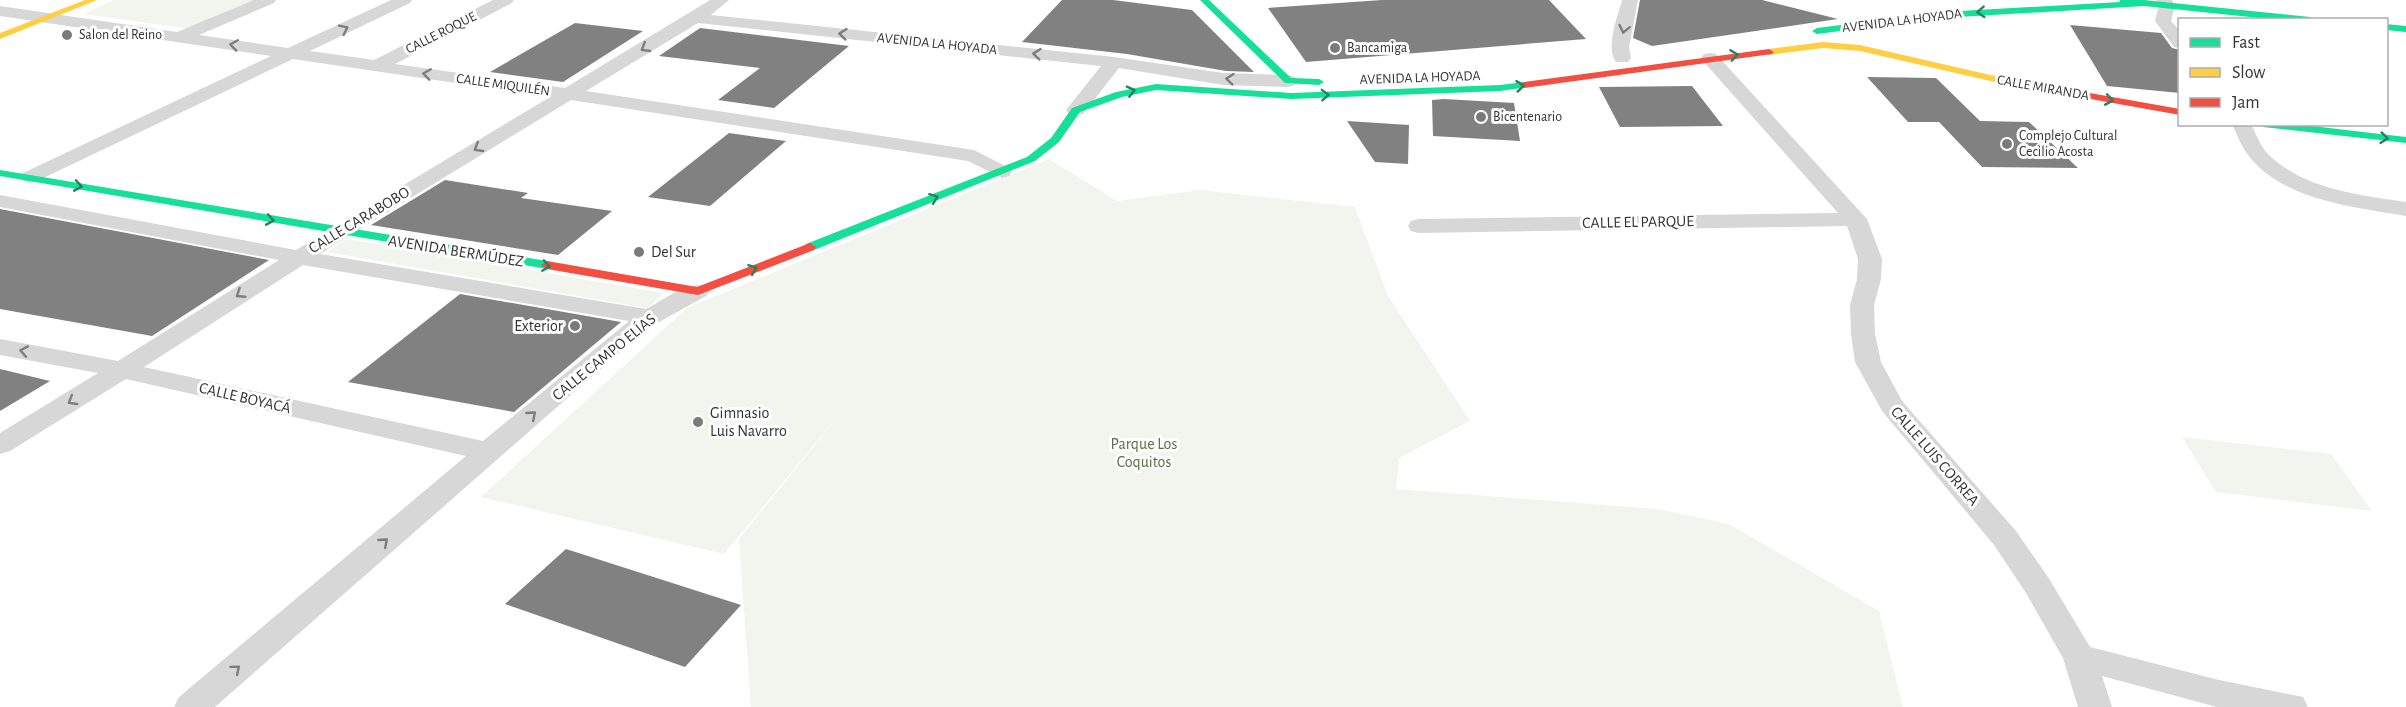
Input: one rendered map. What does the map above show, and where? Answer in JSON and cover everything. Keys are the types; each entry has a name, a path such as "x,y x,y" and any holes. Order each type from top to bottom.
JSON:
{"street":[{"path":"0,36 69,0"},
{"path":"0,26 93,0"},
{"path":"178,37 268,0"},
{"path":"30,177 404,0"},
{"name":"CALLE ROQUE","path":"377,66 506,0"},
{"name":"CALLE CARABOBO","path":"0,445 298,257 695,18 721,0"},
{"path":"1204,0 1288,81"},
{"path":"1627,57 1620,47 1630,0"},
{"path":"2119,0 2144,3 2165,2 2294,18"},
{"path":"2165,2 2163,21 2178,40"},
{"name":"AVENIDA LA HOYADA","path":"1805,33 1942,15 2144,3"},
{"name":"CALLE MIQUILÉN","path":"0,11 975,156 1002,171"},
{"path":"1908,60 1888,50 1881,37 1900,26 1942,15"},
{"name":"AVENIDA LA HOYADA","path":"695,18 1114,62 1223,79 1288,81 1498,75 1627,57"},
{"path":"2388,27 2406,29"},
{"name":"AVENIDA LA HOYADA","path":"1076,110 1120,94 1156,87 1291,96 1500,88 1708,50 1823,45 1860,48 1908,60"},
{"name":"CALLE LUIS CORREA","path":"1708,50 1856,219 1870,259 1869,279 1863,305 1863,334 1868,362 1891,405 2005,538 2037,585 2079,657 2095,707"},
{"name":"CALLE MIRANDA","path":"1908,60 2023,86 2178,112"},
{"path":"1076,110 1114,62"},
{"name":"CALLE CAMPO ELÍAS","path":"191,707 620,339 650,317 699,291 1031,159 1055,140 1076,110"},
{"path":"2242,126 2260,157 2294,182 2332,195 2406,209"},
{"path":"2281,126 2406,140"},
{"name":"AVENIDA BERMÚDEZ","path":"0,172 339,232 699,291"},
{"name":"AVENIDA BERMÚDEZ","path":"0,201 298,257 650,317"},
{"name":"CALLE EL PARQUE","path":"1419,226 1856,219"},
{"name":"CALLE BOYACÁ","path":"0,347 122,370 490,452"},
{"path":"2079,657 2219,694 2291,707"}],"green space":[{"path":"114,0 259,0 195,27 184,28 84,14"},
{"name":"Parque Los Coquitos","path":"1049,159 1117,201 1200,190 1355,207 1388,296 1470,421 1399,458 1396,489 1657,509 1729,524 1879,611 1903,707 751,707 739,539 849,403 724,554 481,497 687,308"},
{"path":"346,239 664,293 647,308 327,252"},
{"path":"2182,437 2331,454 2372,511 2216,492"}],"building":[{"path":"1062,0 1113,0 1192,10 1254,72 1226,71 1127,54 1022,42"},
{"path":"1382,0 1549,0 1586,39 1306,62 1268,8"},
{"path":"1640,0 1762,0 1838,19 1652,46 1633,38"},
{"path":"575,23 643,31 563,82 490,72"},
{"path":"2070,25 2161,33 2172,48 2178,50 2178,93 2107,86"},
{"path":"700,28 849,46 774,108 718,100 760,68 659,56"},
{"name":"Complejo Cultural Cecilio Acosta","path":"1867,77 1936,78 1980,121 2029,122 2078,168 1982,167 1939,122 1908,122"},
{"path":"1692,86 1723,126 1620,127 1599,87"},
{"path":"1432,100 1514,103 1520,141 1433,136"},
{"path":"1347,121 1409,125 1408,164 1375,162"},
{"path":"729,133 786,141 710,206 648,197"},
{"path":"445,180 528,193 521,198 612,211 558,255 371,225"},
{"path":"0,209 269,260 152,336 0,309"},
{"path":"460,294 621,322 514,412 348,382"},
{"path":"0,369 50,381 0,411"},
{"path":"566,549 741,605 685,667 505,604"}],"traffic: fast":[{"path":"1204,0 1288,81 1319,82"},
{"path":"2124,1 2290,18"},
{"path":"1817,31 1942,15 2144,3"},
{"path":"2388,27 2406,29"},
{"path":"810,247 1031,159 1055,140 1076,110 1120,94 1156,87 1291,96 1500,88 1524,85"},
{"path":"2281,126 2406,140"},
{"path":"0,173 547,265"}],"traffic: slow":[{"path":"0,36 93,0"},
{"path":"1769,52 1823,45 1860,48 1999,80"}],"traffic: jam":[{"path":"1524,85 1769,52"},
{"path":"1999,80 2178,112"},
{"path":"547,265 698,291 810,247"}],"place":[{"name":"Salon del Reino","path":"67,35"},
{"name":"Bancamiga","path":"1335,48"},
{"name":"Bicentenario","path":"1481,117"},
{"name":"Complejo Cultural Cecilio Acosta","path":"2007,144"},
{"name":"Del Sur","path":"639,252"},
{"name":"Exterior","path":"575,326"},
{"name":"Gimnasio Luis Navarro","path":"698,422"}]}
